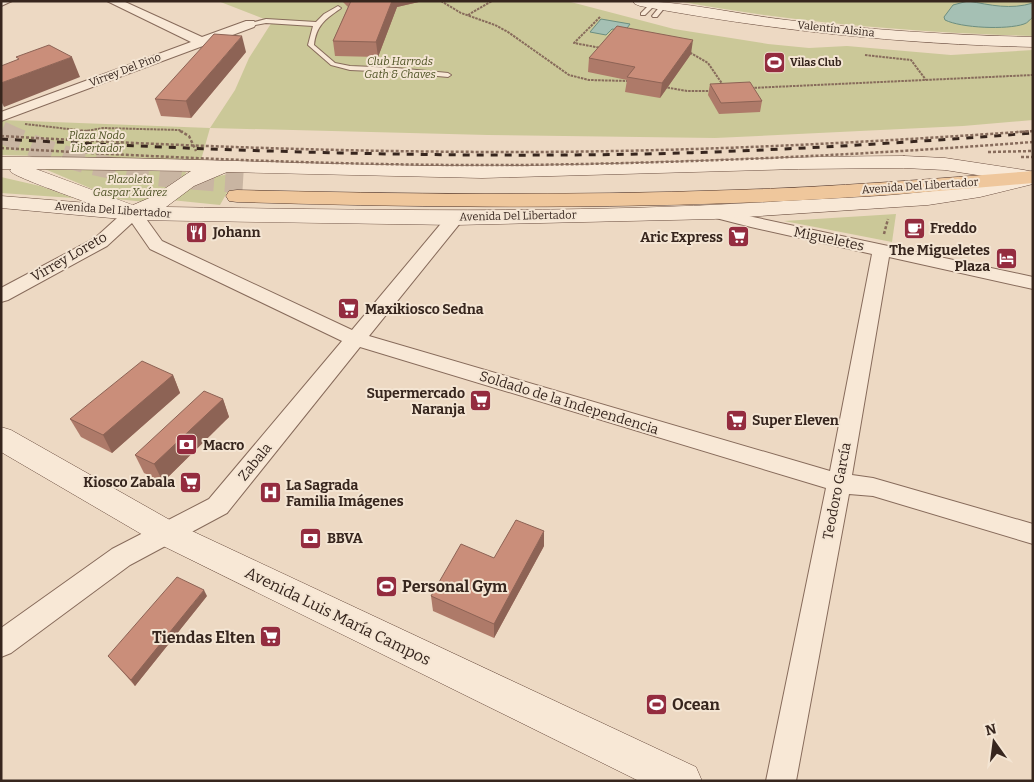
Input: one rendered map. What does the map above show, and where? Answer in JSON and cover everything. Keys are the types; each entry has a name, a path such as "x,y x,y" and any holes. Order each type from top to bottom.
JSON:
{"main road":[{"name":"Valentín Alsina","path":"651,8 856,32 1033,42"},
{"name":"Avenida Del Libertador","path":"1,163 64,162 196,166 236,182 380,201 604,201 707,198 874,190 1033,177"},
{"name":"Avenida Del Libertador","path":"236,182 398,172 486,172 904,162 952,165 1033,177"},
{"path":"1,166 64,184 100,201 133,213 162,201 187,182 200,175 236,182"},
{"name":"Avenida Del Libertador","path":"1,202 133,213 455,218 714,212 949,197 999,187 1033,177"},
{"name":"Avenida Luis María Campos","path":"1,438 166,533 682,781"}],"street":[{"path":"1,3 6,1"},
{"path":"113,1 200,41"},
{"name":"Virrey Del Pino","path":"1,117 200,41 250,24"},
{"name":"Migueletes","path":"714,212 881,251 1033,283"},
{"name":"Virrey Loreto","path":"1,296 101,242 133,213"},
{"name":"Soldado de la Independencia","path":"133,213 156,245 354,339 838,483 873,487 1033,534"},
{"name":"Zabala","path":"1,644 121,557 218,506 455,218"},
{"name":"Teodoro García","path":"781,781 881,251"}],"lane":[{"path":"338,8 324,16 316,24 312,32 311,45 333,64 350,68 448,75"},
{"path":"250,24 266,21 316,24"}],"path":[{"path":"441,1 467,15 495,24 560,69 577,78 636,82"},
{"path":"467,15 492,1"},
{"path":"600,16 574,43 608,50"},
{"path":"516,44 522,42"},
{"path":"681,50 689,51 708,62 726,90"},
{"path":"535,57 541,55"},
{"path":"865,55 911,60 927,80"},
{"path":"746,89 1033,75"},
{"path":"660,86 688,91 718,90"},
{"path":"18,124 58,127 65,130 96,131 103,128 179,130 189,136 194,146 196,166"},
{"path":"1,136 212,148 508,153 795,146 1033,131"},
{"path":"1,148 218,160 517,165 746,160 934,150 1033,142"},
{"path":"881,251 892,201"}],"green space":[{"name":"Club Harrods Gath & Chaves","path":"218,1 567,1 674,29 768,44 809,48 847,46 951,55 1033,50 1033,120 963,126 715,138 210,128 235,90 249,58 272,22"},
{"path":"678,1 1033,1 1033,36 899,29 810,21"},
{"name":"Plaza Nodo Libertador","path":"1,120 210,128 201,160 1,155"},
{"name":"Plazoleta Gaspar Xuárez","path":"40,167 186,172 185,175 154,199 146,202 116,199"},
{"path":"238,173 220,205 171,200 202,181"},
{"path":"1,177 40,186 73,198 1,193"},
{"path":"896,214 892,242 784,221"}],"shaded area":[{"path":"968,1 1008,6 1033,3 1033,17 1027,23 1007,27 962,25 945,20 944,17 953,5"},
{"path":"601,19 630,24 625,31 612,29 606,35 590,32"}],"building":[{"path":"351,1 392,1 376,42 333,41"},
{"path":"617,26 693,40 662,83 627,77 635,67 589,58"},
{"path":"214,34 242,36 186,101 155,99"},
{"path":"49,45 72,57 1,83 1,66 19,59 16,57"},
{"path":"750,82 762,101 721,103 710,84"},
{"path":"142,361 173,375 103,435 70,419"},
{"path":"204,391 223,399 154,464 135,455"},
{"path":"516,520 544,531 494,624 431,596 461,544 494,558"},
{"path":"177,577 204,590 131,680 108,656"}],"tunnel":[{"path":"1,132 60,155 119,169 149,174 243,182"}],"railway":[{"path":"1,139 322,152 564,155 790,149 1033,133"}],"place":[{"name":"Vilas Club","path":"774,62"},
{"name":"Freddo","path":"914,228"},
{"name":"Johann","path":"197,232"},
{"name":"Aric Express","path":"739,237"},
{"name":"The Migueletes Plaza","path":"1006,258"},
{"name":"Maxikiosco Sedna","path":"349,309"},
{"name":"Supermercado Naranja","path":"481,401"},
{"name":"Super Eleven","path":"736,420"},
{"name":"Macro","path":"187,445"},
{"name":"Kiosco Zabala","path":"191,482"},
{"name":"La Sagrada Familia Imágenes","path":"270,493"},
{"name":"BBVA","path":"311,538"},
{"name":"Personal Gym","path":"386,586"},
{"name":"Tiendas Elten","path":"271,637"},
{"name":"Ocean","path":"656,704"}]}
